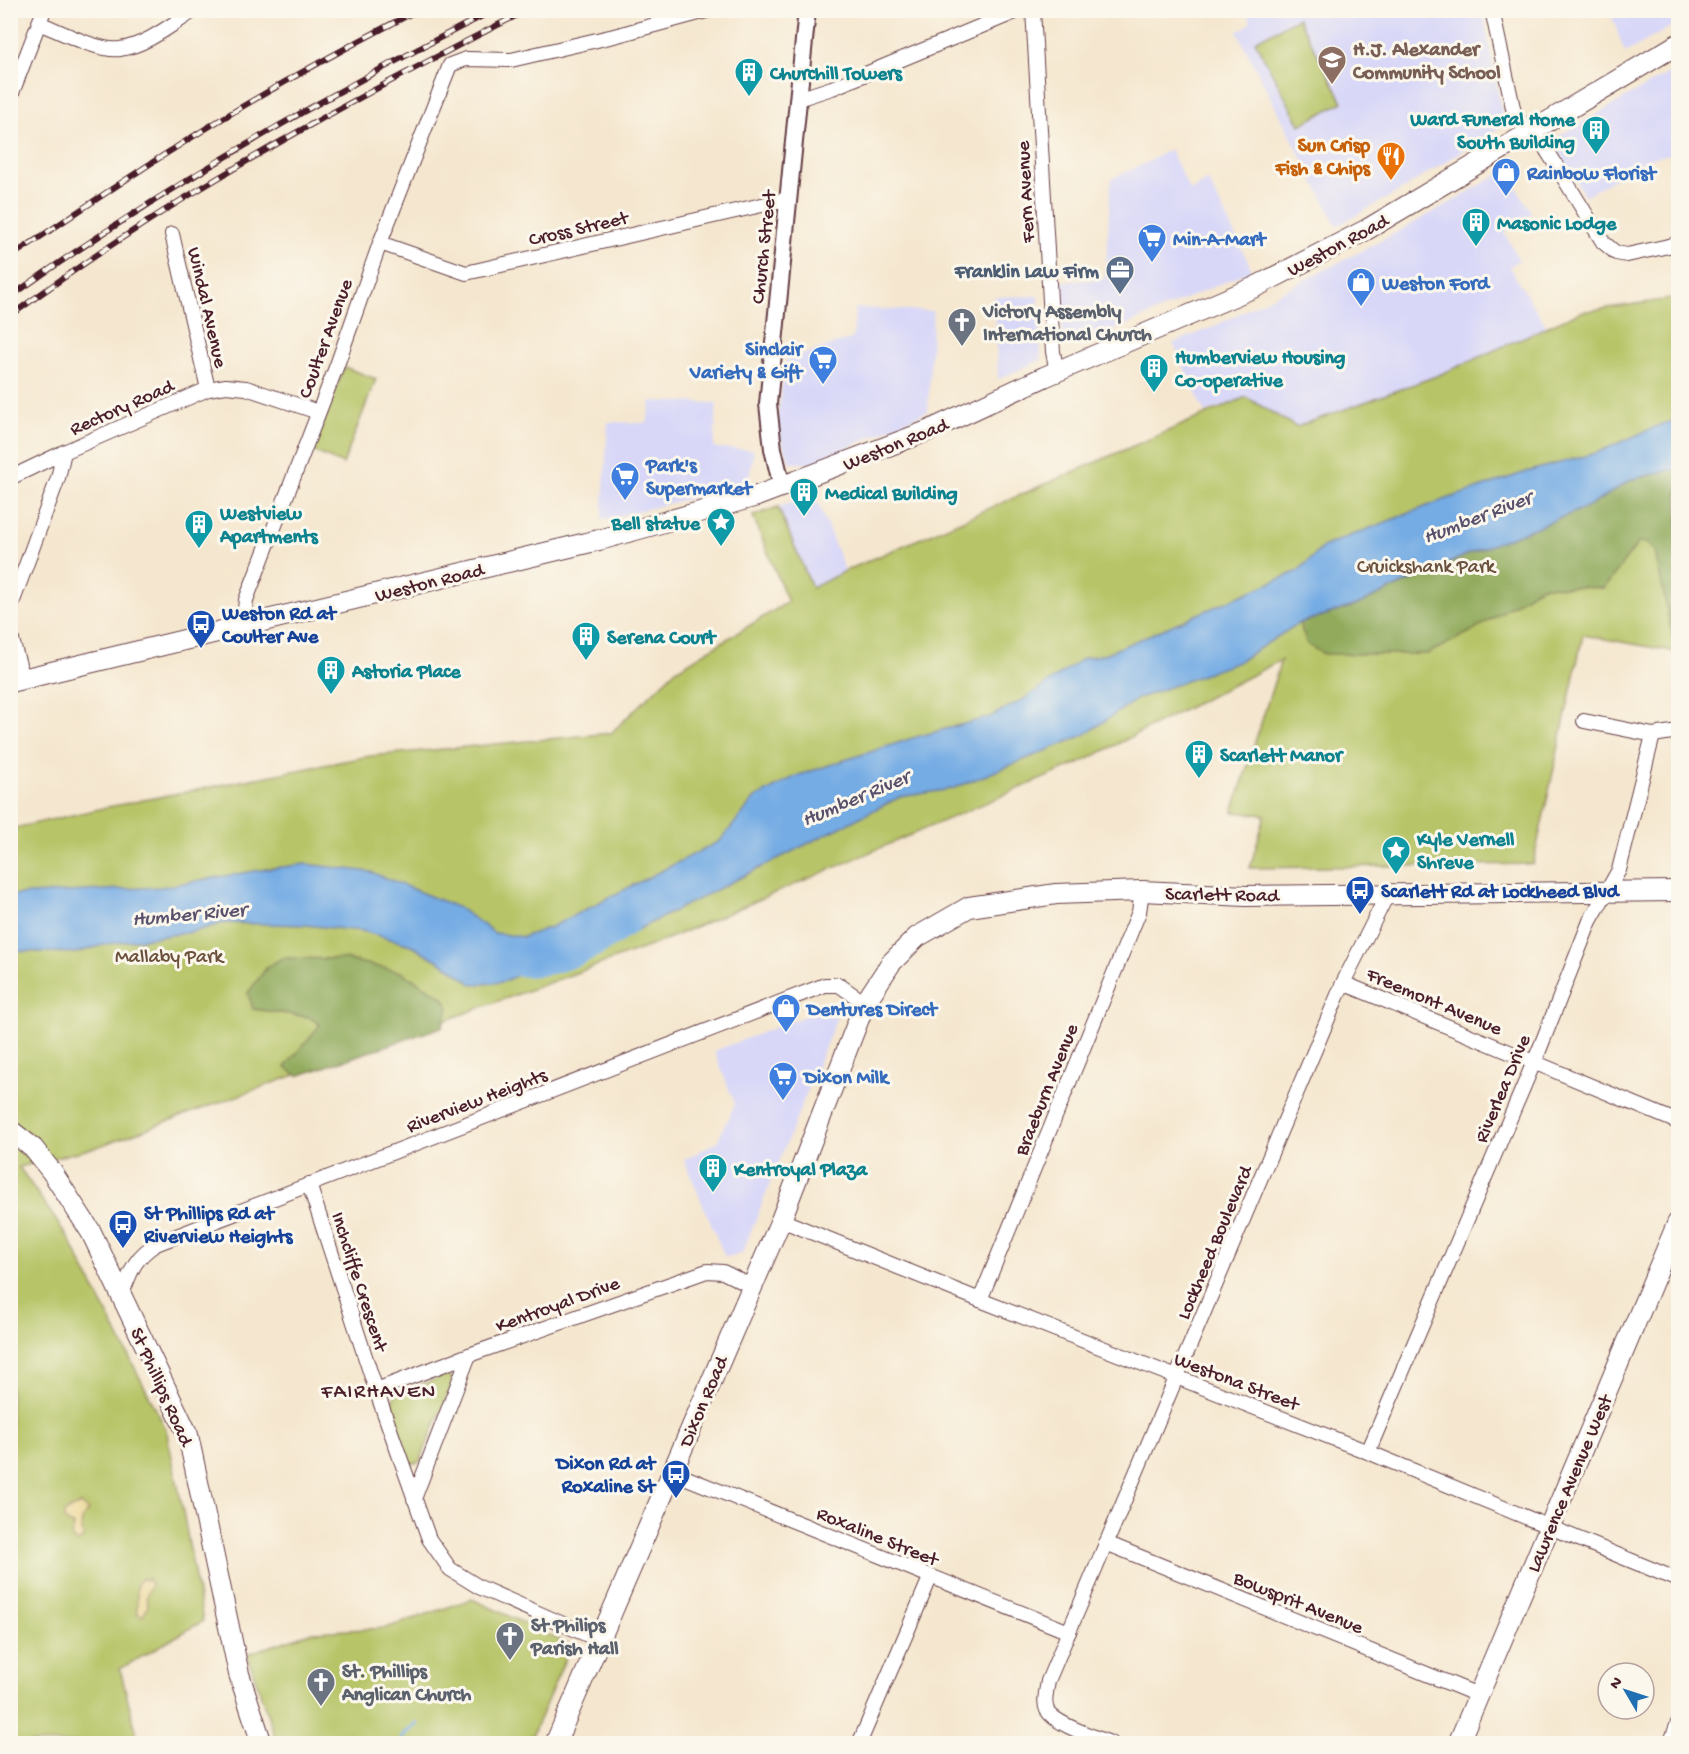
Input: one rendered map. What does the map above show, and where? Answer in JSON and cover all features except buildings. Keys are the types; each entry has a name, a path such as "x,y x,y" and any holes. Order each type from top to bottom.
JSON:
{"main road":[{"name":"Weston Road","path":"17,681 603,539 732,504 782,487 930,430 1246,291 1314,258 1362,232 1678,44"},
{"name":"Scarlett Road","path":"844,1056 865,1003 891,963 917,937 969,908 1056,894 1142,891 1246,896 1678,891"},
{"name":"Dixon Road","path":"555,1743 781,1220 844,1056"},
{"name":"St Phillips Road","path":"10,1130 33,1148 72,1200 91,1232 188,1435 238,1674 262,1743"},
{"name":"Lawrence Avenue West","path":"1458,1743 1678,1222"}],"street":[{"path":"10,98 42,17 99,46 118,50 141,43 195,10"},
{"name":"Coulter Avenue","path":"243,627 246,600 380,243 450,65 466,59 511,60 615,36 710,10"},
{"name":"Church Street","path":"782,487 772,449 768,404 807,10"},
{"path":"798,99 832,88 985,17 1020,10"},
{"name":"Fern Avenue","path":"1033,10 1053,352 1058,372"},
{"path":"1492,10 1515,117 1543,144 1604,242 1616,253 1627,255 1678,244"},
{"name":"Cross Street","path":"380,243 465,273 788,199"},
{"name":"Windal Avenue","path":"172,234 208,389"},
{"name":"Rectory Road","path":"10,609 58,478 64,452 208,389 226,386 246,388 318,412"},
{"path":"10,478 64,452"},
{"path":"10,633 17,681"},
{"path":"1584,721 1653,735 1678,731"},
{"name":"Riverlea Drive","path":"1368,1452 1534,1063 1590,921 1619,870 1653,735"},
{"name":"Braeburn Avenue","path":"980,1300 1139,912 1142,891"},
{"name":"Lockheed Boulevard","path":"1112,1743 1068,1726 1055,1718 1047,1710 1048,1681 1343,983 1388,893"},
{"name":"Freemont Avenue","path":"1343,983 1678,1122"},
{"name":"Riverview Heights","path":"122,1294 135,1261 142,1253 156,1244 309,1184 825,985 839,985 865,1003"},
{"name":"Inchcliffe Crescent","path":"309,1184 376,1390 429,1539 450,1569 479,1587 599,1640"},
{"name":"Westona Street","path":"781,1220 1368,1452 1678,1580"},
{"name":"Kentroyal Drive","path":"376,1390 707,1271 723,1272 751,1286"},
{"path":"414,1500 469,1355"},
{"name":"Roxaline Street","path":"672,1472 930,1578 1069,1632"},
{"name":"Bowsprit Avenue","path":"1106,1543 1478,1695"},
{"path":"859,1743 930,1578"},
{"path":"1670,1743 1678,1723"}],"shaded area":[{"path":"1247,11 1483,11 1504,125 1403,189 1337,226 1237,32 1251,23"},
{"path":"1610,11 1678,11 1678,23 1625,53"},
{"path":"1678,68 1678,153 1650,158 1585,196 1551,140"},
{"path":"1170,149 1190,191 1208,180 1252,270 1080,345 1063,335 1060,282 1105,279 1111,179"},
{"path":"1506,170 1532,213 1504,232 1519,260 1509,267 1547,327 1439,375 1295,428 1246,397 1205,413 1173,343 1211,328 1371,246"},
{"path":"1038,296 1041,360 998,379 994,297"},
{"path":"855,308 933,311 928,411 814,463 790,463 776,426 786,360 853,338"},
{"path":"651,401 717,403 714,448 754,450 748,484 602,520 608,422 647,423"},
{"path":"815,495 845,571 812,588 778,507"},
{"path":"818,1011 837,1017 742,1254 725,1257 684,1160 717,1142 735,1104 714,1051"}],"green space":[{"path":"1298,18 1343,102 1300,125 1255,41"},
{"path":"1678,298 1678,652 1583,635 1533,864 1250,868 1265,815 1233,812 1281,660 1086,760 653,945 97,1147 19,1167 69,1239 166,1429 203,1621 120,1669 139,1743 11,1743 10,829 108,807 370,756 611,733 676,670 788,602 753,516 778,507 812,588 845,571 1246,397 1296,427 1439,375 1580,312"},
{"path":"344,367 376,379 343,464 313,451"},
{"path":"1678,470 1678,646 1673,639 1655,551 1647,543 1639,542 1604,588 1542,586 1476,629 1427,654 1324,654 1308,645 1299,623 1357,605 1473,552 1590,506 1632,479"},
{"path":"282,958 345,959 401,972 442,996 449,1008 442,1027 298,1076 285,1067 320,1025 309,1017 253,1009 248,993 267,967"},
{"path":"445,1375 452,1377 452,1385 420,1461 411,1464 407,1459 391,1403 396,1395"},
{"path":"472,1599 571,1645 529,1743 277,1743 247,1654 313,1632 386,1628"}],"sand":[{"path":"80,1504 88,1511 82,1522 84,1536 77,1542 71,1537 74,1526 64,1520 64,1513"},
{"path":"143,1578 146,1581 148,1578 151,1584 146,1597 148,1605 143,1616 137,1613 137,1584"}],"water":[{"path":"1678,420 1678,470 1632,479 1590,506 1473,552 1357,605 1299,623 1238,662 1139,698 1084,735 952,789 900,797 631,933 592,943 502,982 473,985 449,967 411,945 362,931 305,925 224,923 192,932 107,944 76,953 11,951 11,895 161,887 306,864 371,872 459,908 495,933 523,937 551,927 720,841 755,798 796,776 916,737 990,717 1024,699 1084,658 1105,654 1298,571 1324,546 1435,503 1526,472 1596,453 1662,424"}],"waterway":[{"name":"Humber River","path":"517,964 546,963 576,954 603,940 628,923"},
{"path":"401,1744 405,1734 417,1724"}],"railway":[{"path":"10,257 204,129 325,59 418,10"},
{"path":"10,297 127,218 247,144 369,75 494,10"},
{"path":"10,316 120,239 229,171 356,100 527,10"}],"place":[{"name":"H.J. Alexander Community School","path":"1332,86"},
{"name":"Churchill Towers","path":"749,98"},
{"name":"Ward Funeral Home South Building","path":"1596,156"},
{"name":"Sun Crisp Fish & Chips","path":"1391,182"},
{"name":"Rainbow Florist","path":"1506,198"},
{"name":"Masonic Lodge","path":"1476,248"},
{"name":"Min-A-Mart","path":"1152,264"},
{"name":"Franklin Law Firm","path":"1120,296"},
{"name":"Weston Ford","path":"1361,308"},
{"name":"Victory Assembly International Church","path":"962,348"},
{"name":"Sinclair Variety & Gift","path":"823,386"},
{"name":"Humberview Housing Co-operative","path":"1154,394"},
{"name":"Park's Supermarket","path":"625,502"},
{"name":"Medical Building","path":"804,518"},
{"name":"Bell statue","path":"721,548"},
{"name":"Westview Apartments","path":"199,550"},
{"name":"Weston Rd at Coulter Ave","path":"201,650"},
{"name":"Serena Court","path":"586,662"},
{"name":"Astoria Place","path":"331,696"},
{"name":"Scarlett Manor","path":"1199,780"},
{"name":"Kyle Vernell Shreve","path":"1396,876"},
{"name":"Scarlett Rd at Lockheed Blvd","path":"1360,916"},
{"name":"Dentures Direct","path":"786,1034"},
{"name":"Dixon Milk","path":"783,1102"},
{"name":"Kentroyal Plaza","path":"713,1194"},
{"name":"St Phillips Rd at Riverview Heights","path":"123,1250"},
{"name":"Dixon Rd at Roxaline St","path":"676,1500"},
{"name":"St Philips Parish Hall","path":"510,1662"},
{"name":"St. Phillips Anglican Church","path":"321,1708"}],"district":[{"name":"FAIRHAVEN","path":"379,1390"}],"park label":[{"name":"Cruickshank Park","path":"1426,565"},
{"name":"Mallaby Park","path":"169,955"}]}
